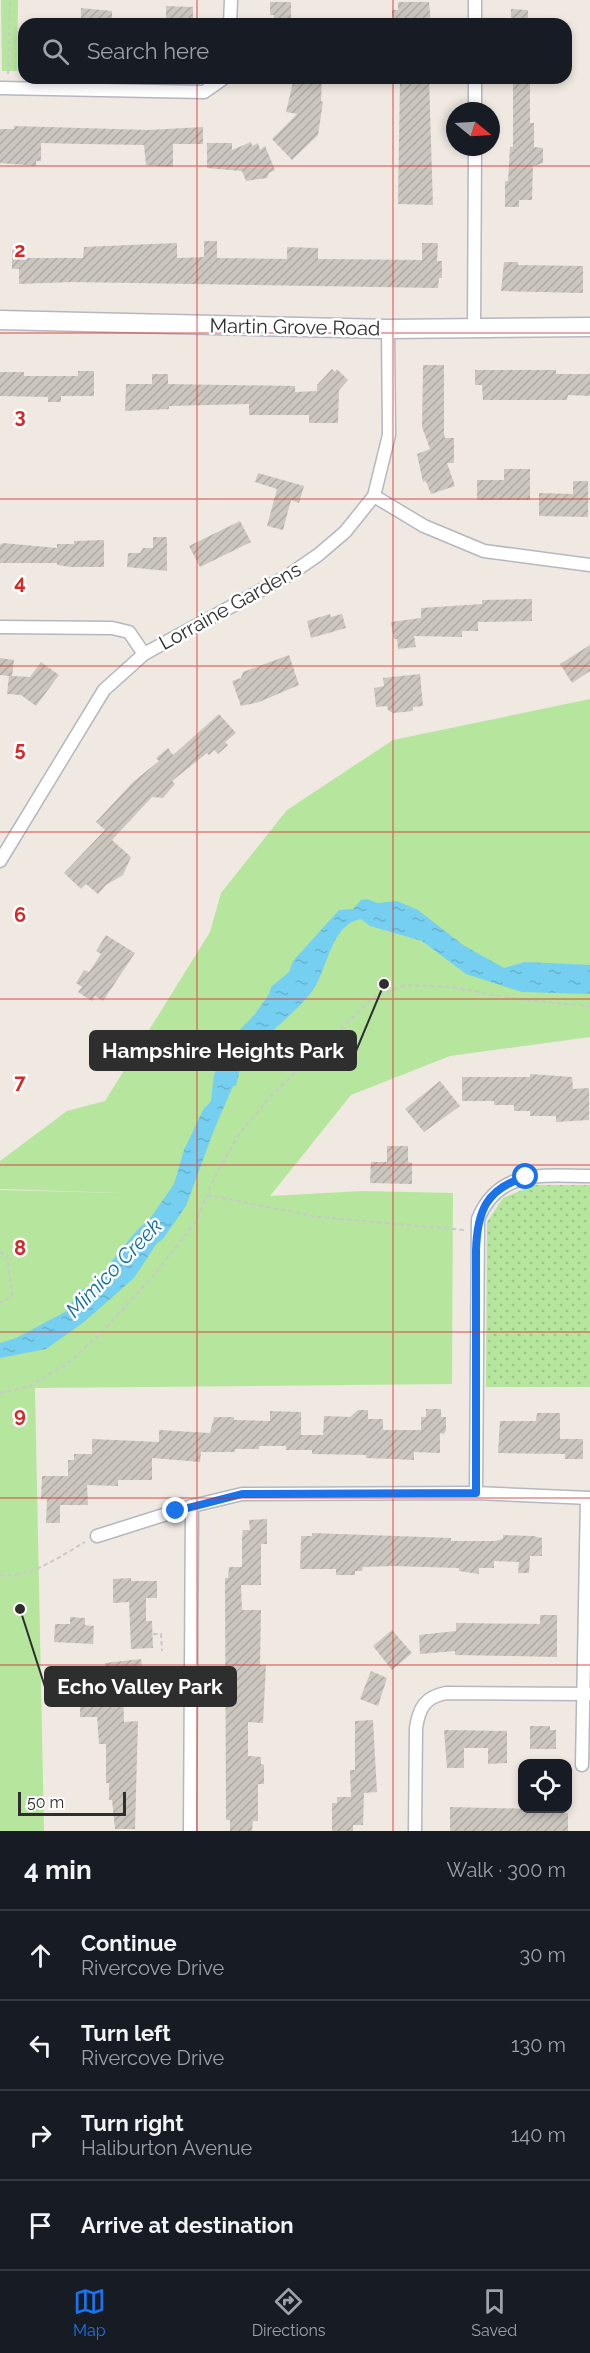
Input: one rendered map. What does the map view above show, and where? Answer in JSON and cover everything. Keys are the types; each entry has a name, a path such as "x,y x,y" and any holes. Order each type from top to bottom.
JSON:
{"main road":[{"name":"Martin Grove Road","path":"0,320 388,329 590,327"}],"street":[{"path":"230,18 231,0"},
{"path":"475,0 475,18"},
{"path":"4,89 204,92 216,84"},
{"path":"475,84 475,102"},
{"path":"474,328 475,156"},
{"name":"Lorraine Gardens","path":"0,861 104,690 144,654 279,580 318,555 345,532 374,496 389,435 388,329"},
{"path":"374,496 424,526 484,551 590,565"},
{"path":"0,627 112,628 129,632 144,654"},
{"path":"476,1493 476,1232 483,1208 497,1190 507,1184 534,1176 590,1176"},
{"path":"97,1536 192,1506 242,1494 476,1493 589,1498 587,1694 582,1765"},
{"path":"190,1831 192,1506"},
{"path":"415,1831 418,1714 424,1703 434,1695 446,1693 587,1694"}],"path":[{"path":"4,89 10,0"},
{"path":"0,1393 28,1387 67,1364 100,1334 154,1275 196,1221 238,1136 270,1097 374,998 406,985 450,987 524,1000 590,1006"},
{"path":"207,1195 318,1217 418,1224 476,1232"},
{"path":"0,1252 7,1255 12,1296 0,1303"},
{"path":"0,1575 15,1577 49,1563 97,1536"},
{"path":"153,1634 161,1634 162,1651"}],"green space":[{"path":"1,0 18,0 17,71 2,71"},
{"path":"590,699 590,1037 450,1056 351,1095 270,1196 362,1191 453,1193 452,1384 35,1388 44,1831 0,1831 0,1190 120,1193 0,1189 0,1161 67,1111 105,1101 210,932 221,893 287,810 393,740"},
{"path":"534,1185 590,1185 590,1387 486,1387 487,1222 503,1198"}],"water":[{"name":"Mimico Creek","path":"367,899 378,903 397,901 418,910 463,945 504,968 525,962 590,965 590,994 522,992 466,974 422,941 370,926 361,919 351,923 343,929 331,948 313,990 271,1032 244,1052 236,1086 233,1086 214,1130 186,1206 163,1239 157,1243 134,1278 84,1322 46,1349 0,1358 0,1343 16,1338 65,1312 80,1291 93,1284 138,1229 149,1220 174,1184 184,1150 203,1110 211,1101 214,1075 227,1043 255,1014 269,994 271,987 289,972 293,961 339,910 353,909 361,900"}],"building":[{"path":"270,2 291,2 291,18 274,18 274,15 270,15"},
{"path":"398,2 429,2 431,18 392,18 392,10 398,10"},
{"path":"166,6 193,7 193,18 166,18"},
{"path":"81,8 112,11 112,18 81,18"},
{"path":"511,9 528,10 528,18 511,18"},
{"path":"293,84 322,84 321,101 323,102 318,135 292,160 272,139 297,114 286,112"},
{"path":"400,84 429,84 433,205 398,204"},
{"path":"513,84 530,84 530,123 534,123 534,147 543,148 543,163 533,166 532,200 519,200 519,207 505,207 505,181 508,181 510,147 513,147"},
{"path":"14,126 148,130 203,127 203,144 173,144 173,167 146,165 144,145 41,143 41,161 36,161 36,166 0,163 0,129 14,129"},
{"path":"251,142 252,146 258,143 260,150 265,146 275,170 269,173 267,178 246,181 242,171 207,168 207,143 232,143 232,150"},
{"path":"204,241 217,241 217,258 287,259 287,247 318,248 318,259 422,260 422,243 438,243 437,261 442,261 442,278 439,278 438,288 72,282 19,284 19,269 12,269 12,250 23,250 23,258 83,258 84,247 177,243 177,258 204,257"},
{"path":"504,262 518,262 518,265 583,266 583,293 501,291"},
{"path":"423,365 444,365 444,434 445,438 454,438 454,463 447,463 455,486 431,494 426,481 423,482 417,454 430,449 422,427"},
{"path":"332,369 335,372 337,369 348,380 339,390 338,423 309,423 309,415 249,415 249,404 169,406 169,409 125,411 126,384 152,384 152,374 168,374 168,384 295,386 295,392 317,391 317,385"},
{"path":"475,370 556,370 556,374 590,374 590,396 568,395 567,400 483,400 482,385 475,385"},
{"path":"78,371 94,371 94,396 61,396 61,402 48,402 48,397 0,396 0,372 24,372 24,376 78,376"},
{"path":"504,469 530,469 530,500 477,500 477,480 504,480"},
{"path":"258,473 304,486 299,503 291,500 283,530 267,526 277,489 255,482"},
{"path":"573,481 588,481 588,517 539,516 539,493 573,494"},
{"path":"240,521 251,542 200,567 189,546"},
{"path":"153,537 167,537 167,571 127,567 128,553 140,553 143,548 153,548"},
{"path":"104,540 104,567 72,567 57,565 57,563 0,563 0,545 3,543 57,548 57,544 74,544 74,541"},
{"path":"532,599 532,621 478,622 478,631 462,631 462,637 414,636 416,647 398,649 397,639 394,639 391,622 421,618 421,608 482,604 482,600"},
{"path":"330,614 331,617 342,614 346,628 311,638 307,621"},
{"path":"590,645 590,671 572,683 560,664"},
{"path":"289,655 299,685 259,702 241,706 232,681 241,678 243,672"},
{"path":"0,658 14,660 12,676 30,677 41,662 59,675 36,706 21,695 7,694 9,676 0,675"},
{"path":"420,674 423,706 413,707 413,711 393,713 388,710 387,706 376,707 374,688 384,686 383,678"},
{"path":"219,714 236,733 225,742 228,745 218,754 214,750 209,755 207,753 172,781 175,784 163,798 152,797 112,840 131,857 123,875 106,885 98,894 86,884 81,889 64,873 105,830 96,822 133,782 159,761 156,758 168,748 173,755"},
{"path":"106,935 135,953 103,1001 95,996 92,1001 78,992 82,987 76,983 84,970 89,972 101,954 96,951"},
{"path":"530,1074 572,1077 573,1089 589,1088 589,1120 556,1122 556,1116 530,1116 530,1111 514,1111 514,1105 494,1105 494,1101 462,1101 462,1077 530,1077"},
{"path":"440,1081 460,1106 424,1132 405,1109"},
{"path":"387,1146 408,1146 408,1162 412,1163 412,1184 370,1183 371,1162 387,1162"},
{"path":"426,1409 441,1409 441,1417 446,1417 446,1430 444,1434 440,1433 440,1453 414,1452 414,1460 366,1458 366,1455 312,1454 312,1450 286,1450 286,1446 259,1446 259,1449 235,1449 235,1452 201,1452 200,1462 152,1458 152,1480 118,1480 118,1486 87,1485 88,1505 60,1505 60,1523 46,1523 47,1499 41,1499 42,1476 68,1476 68,1460 74,1460 74,1454 92,1454 92,1439 159,1442 159,1430 210,1433 214,1417 270,1421 270,1411 301,1412 301,1435 323,1435 324,1416 350,1417 358,1410 368,1410 368,1419 383,1419 383,1430 421,1430 421,1417 426,1417"},
{"path":"537,1413 560,1413 560,1439 583,1439 583,1459 565,1459 565,1454 498,1453 500,1421 536,1421"},
{"path":"267,1519 267,1544 261,1544 261,1585 241,1585 242,1610 261,1610 260,1665 266,1665 263,1723 248,1722 248,1756 261,1757 261,1764 264,1765 264,1784 258,1784 258,1821 253,1821 252,1831 230,1831 230,1820 226,1820 225,1578 228,1578 229,1567 242,1567 243,1530 250,1530 249,1520"},
{"path":"312,1533 451,1538 451,1541 495,1541 503,1539 503,1535 533,1536 542,1538 542,1556 530,1556 529,1573 518,1573 519,1562 494,1561 494,1568 479,1568 479,1574 459,1571 459,1568 393,1566 363,1567 362,1571 355,1571 355,1575 336,1575 336,1569 300,1569 301,1536 312,1536"},
{"path":"131,1578 131,1581 157,1581 157,1598 146,1598 146,1621 152,1621 153,1648 131,1649 129,1602 113,1603 113,1579"},
{"path":"540,1615 557,1615 557,1657 455,1655 455,1651 420,1654 419,1635 456,1631 456,1623 540,1624"},
{"path":"70,1617 85,1618 85,1625 94,1626 93,1644 54,1642 55,1624 70,1624"},
{"path":"392,1630 412,1653 392,1670 373,1646"},
{"path":"141,1659 144,1687 123,1689 124,1722 138,1721 135,1829 115,1829 112,1800 109,1800 109,1783 106,1783 106,1744 99,1744 97,1717 80,1717 80,1697 101,1696 106,1693 105,1663"},
{"path":"371,1671 387,1678 378,1706 360,1699"},
{"path":"373,1720 377,1792 364,1793 363,1825 353,1825 353,1831 332,1831 332,1803 337,1803 337,1797 351,1797 350,1770 355,1770 355,1721"},
{"path":"530,1726 550,1726 550,1730 556,1730 556,1749 530,1749"},
{"path":"444,1730 507,1731 507,1763 488,1764 488,1748 464,1748 464,1768 447,1768"},
{"path":"450,1807 518,1809 518,1813 568,1813 568,1831 450,1831"}],"place":[{"name":"Hampshire Heights Park","path":"384,984"},
{"name":"Echo Valley Park","path":"20,1609"}],"route":[{"path":"176,1511 242,1494 476,1493 476,1232 478,1219 483,1208 497,1190 526,1177"}]}
